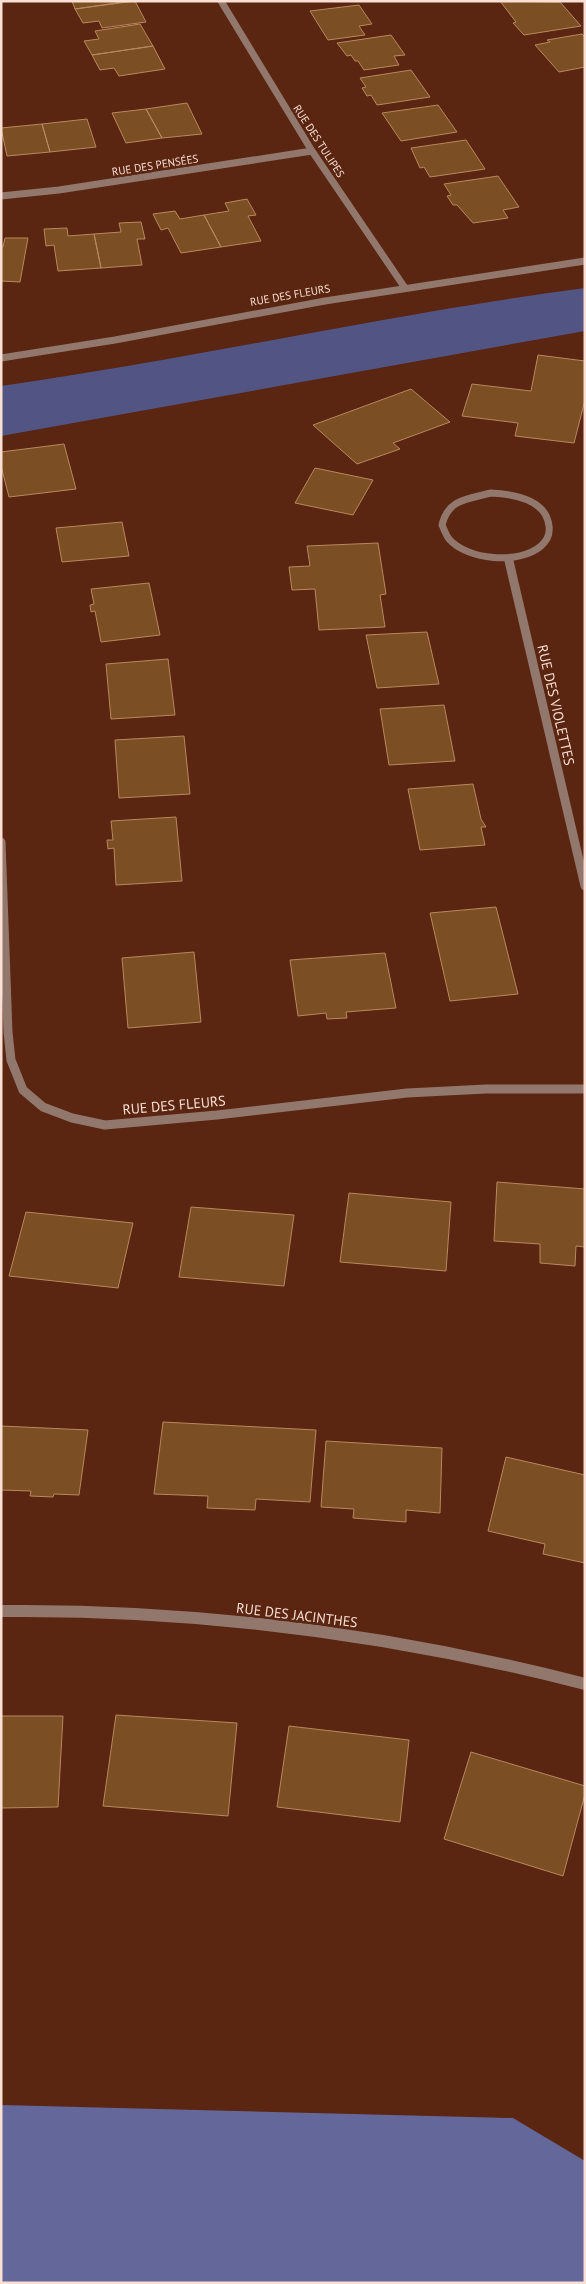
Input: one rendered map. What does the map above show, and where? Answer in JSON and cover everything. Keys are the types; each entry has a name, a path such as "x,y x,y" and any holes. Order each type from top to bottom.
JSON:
{"street":[{"name":"RUE DES TULIPES","path":"221,1 312,151 405,288"},
{"name":"RUE DES PENSÉES","path":"1,196 59,190 312,151"},
{"name":"RUE DES FLEURS","path":"1,358 115,340 405,288 585,261"},
{"path":"491,493 516,495 534,503 546,514 551,529 549,536 540,546 532,551 508,558 481,557 461,550 446,538 442,531 444,513 454,503 472,495 491,493"},
{"name":"RUE DES VIOLETTES","path":"508,558 585,886"},
{"name":"RUE DES FLEURS","path":"1,842 8,1032 11,1060 23,1090 44,1107 72,1118 106,1125 217,1116 407,1093 486,1089 585,1089"},
{"name":"RUE DES JACINTHES","path":"1,1611 43,1610 163,1615 292,1628 412,1646 530,1669 585,1684"}],"shaded area":[{"path":"585,288 585,331 1,436 1,386 147,363 439,310"},
{"path":"1,2105 513,2118 585,2161 585,2283 1,2283"}],"building":[{"path":"72,1 129,1 75,9"},
{"path":"135,1 146,22 102,28 99,21 83,23 75,9"},
{"path":"500,1 560,2 581,26 524,35 513,23 516,22"},
{"path":"359,5 372,24 359,26 365,35 328,40 310,11"},
{"path":"140,24 153,46 92,55 84,41 99,39 95,31"},
{"path":"582,34 585,37 585,67 559,72 535,45 550,42 547,40"},
{"path":"391,35 405,55 394,56 399,65 364,70 351,55 347,56 337,43"},
{"path":"153,46 165,69 119,76 114,68 100,70 92,55"},
{"path":"411,70 430,97 377,105 371,95 367,96 362,88 366,87 360,78"},
{"path":"187,103 202,134 162,138 146,109"},
{"path":"438,105 457,132 401,141 382,113"},
{"path":"146,109 162,138 126,143 112,113"},
{"path":"87,119 96,147 50,152 42,124"},
{"path":"42,124 50,152 7,156 1,128"},
{"path":"466,140 485,169 430,177 424,167 420,168 411,148"},
{"path":"498,176 519,207 503,210 508,218 473,223 457,205 453,205 447,196 451,195 444,184"},
{"path":"247,199 256,215 248,216 261,241 221,247 204,215 229,211 225,203"},
{"path":"175,211 180,219 204,215 221,247 181,253 168,228 161,230 153,214"},
{"path":"141,222 145,239 137,239 142,265 101,268 94,234 121,232 119,223"},
{"path":"67,228 68,236 94,234 101,268 58,271 54,245 46,246 44,229"},
{"path":"5,238 28,238 20,282 1,281 1,247 3,247"},
{"path":"538,355 585,361 585,400 574,443 515,436 518,423 462,416 472,384 531,391"},
{"path":"411,389 450,422 393,443 400,449 357,464 313,425"},
{"path":"64,444 76,489 9,497 1,466 1,452"},
{"path":"315,468 373,480 353,515 295,503"},
{"path":"122,522 129,556 62,562 56,528"},
{"path":"378,543 386,594 380,595 385,627 319,630 315,589 292,590 289,567 310,566 307,546"},
{"path":"149,583 160,635 101,642 95,611 91,612 90,605 94,604 91,589"},
{"path":"427,632 439,684 377,688 366,635"},
{"path":"168,659 175,715 111,719 106,664"},
{"path":"444,705 455,761 389,765 380,709"},
{"path":"184,736 190,794 119,798 115,740"},
{"path":"473,784 481,819 486,827 481,827 485,845 420,850 408,789"},
{"path":"176,817 182,881 116,885 114,848 108,849 107,840 113,840 111,821"},
{"path":"496,907 518,994 450,1001 430,913"},
{"path":"194,952 201,1022 128,1028 122,958"},
{"path":"385,953 396,1008 346,1012 347,1018 327,1019 326,1013 298,1016 290,960"},
{"path":"497,1182 585,1189 585,1247 576,1246 575,1266 540,1263 540,1244 494,1241"},
{"path":"349,1193 451,1202 446,1271 340,1262"},
{"path":"191,1207 294,1215 284,1286 179,1277"},
{"path":"26,1212 133,1223 118,1288 9,1276"},
{"path":"163,1422 316,1430 310,1502 256,1499 255,1510 207,1508 208,1496 154,1494"},
{"path":"1,1426 88,1430 79,1495 54,1494 53,1497 30,1496 31,1491 1,1490"},
{"path":"326,1441 442,1448 440,1513 406,1510 406,1522 353,1518 354,1509 321,1507"},
{"path":"506,1457 585,1475 585,1563 543,1554 545,1544 488,1531"},
{"path":"116,1715 237,1723 228,1816 103,1806"},
{"path":"1,1716 63,1716 58,1807 1,1808"},
{"path":"289,1726 409,1740 400,1822 277,1807"},
{"path":"471,1752 585,1786 585,1794 563,1876 444,1839"}]}
